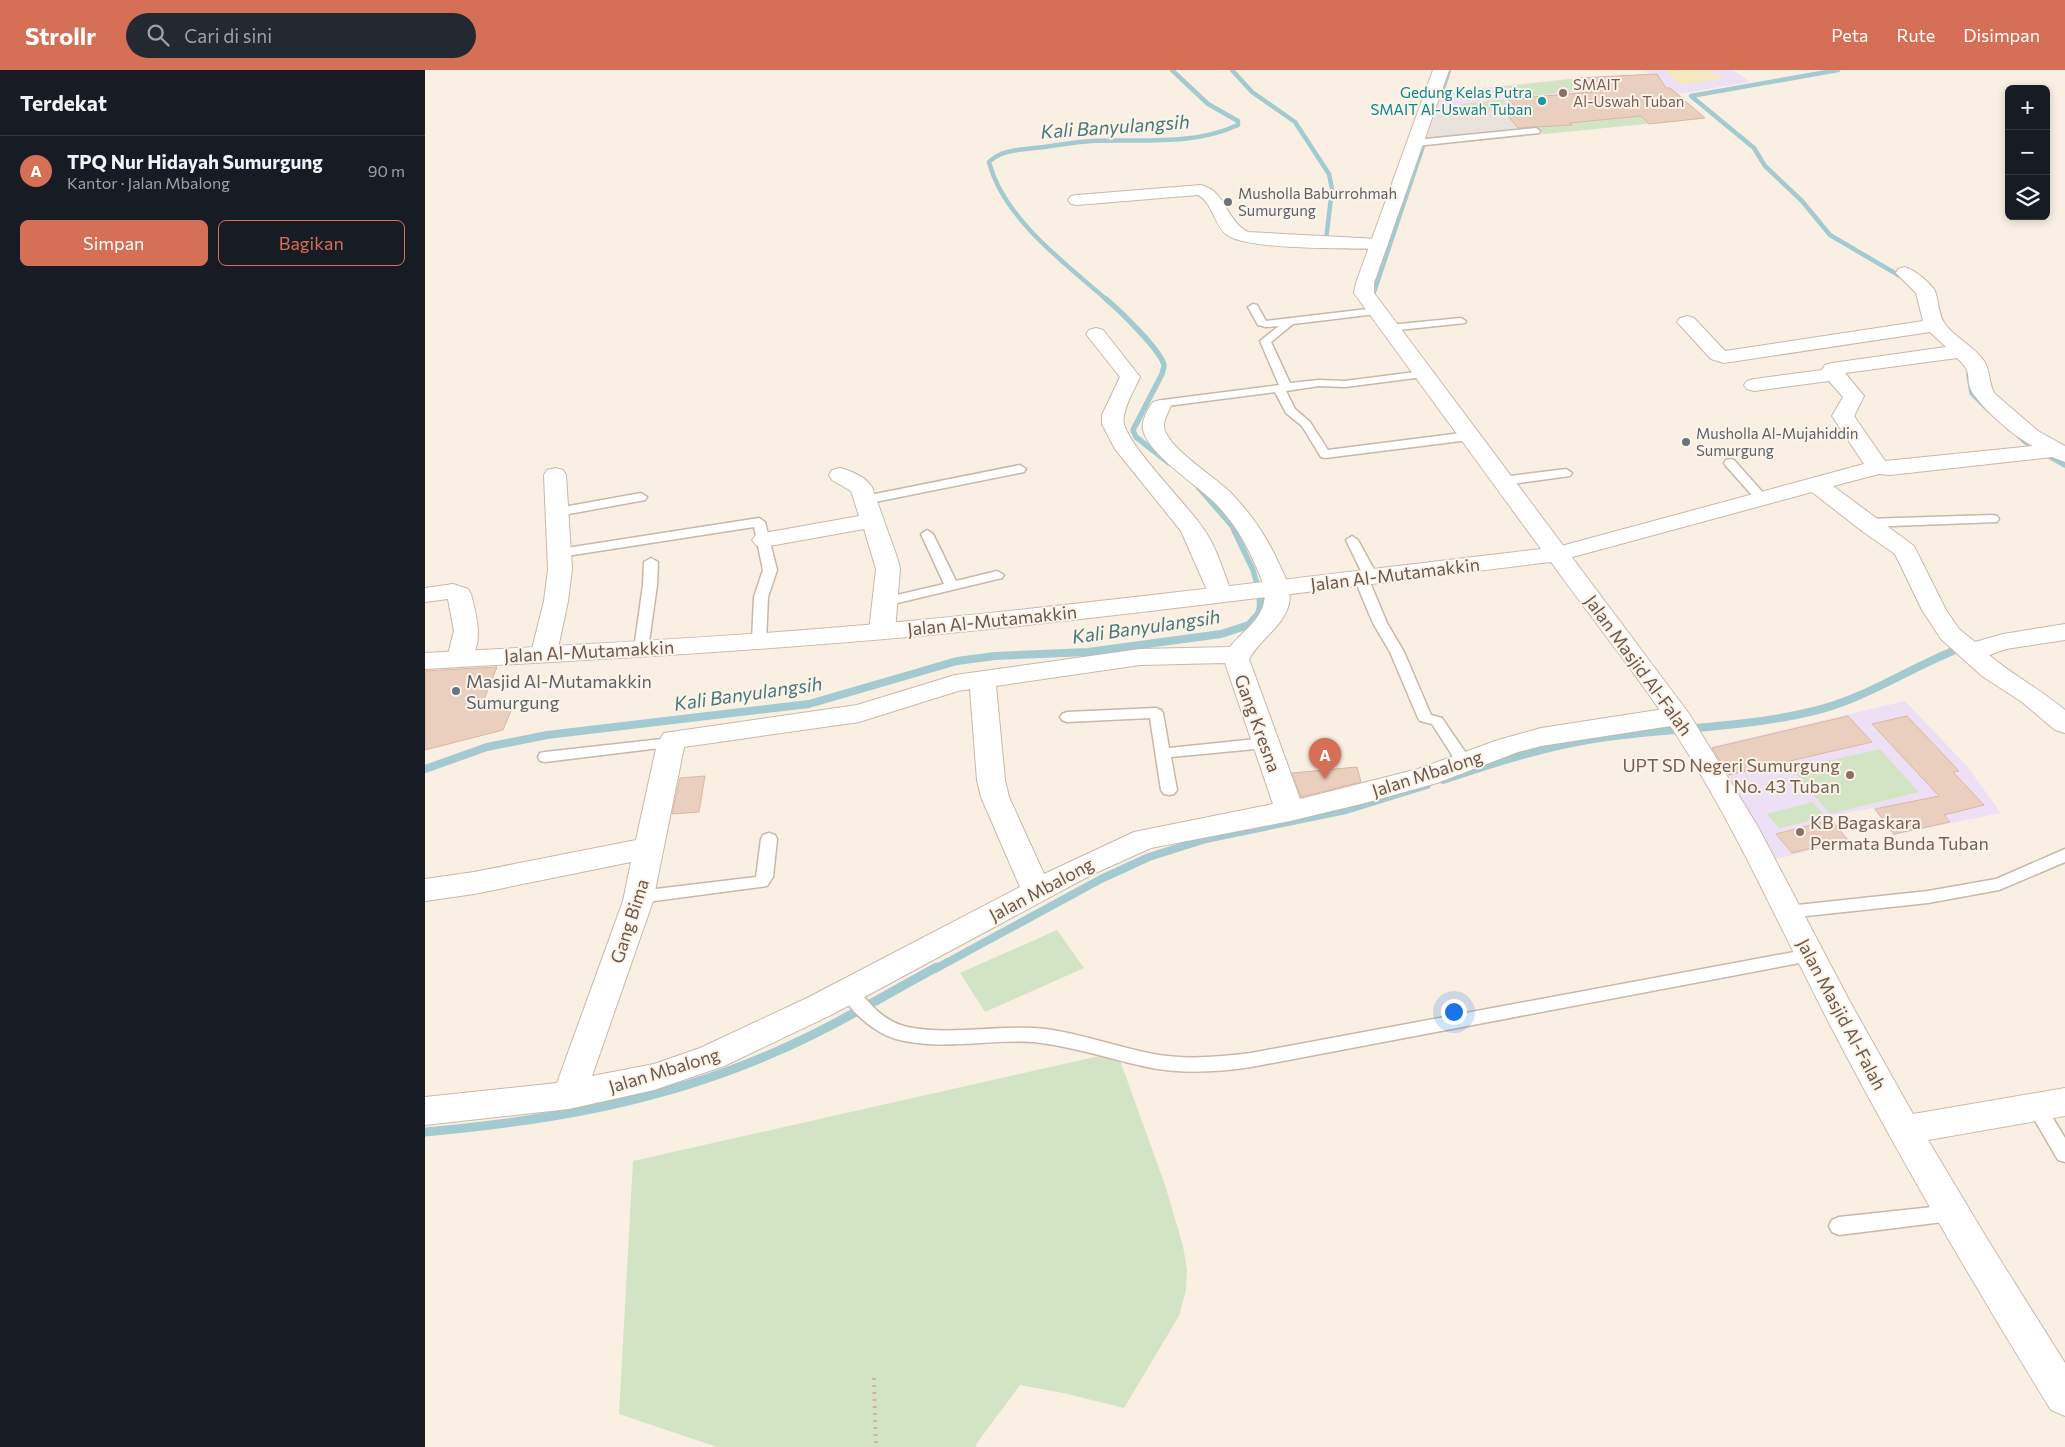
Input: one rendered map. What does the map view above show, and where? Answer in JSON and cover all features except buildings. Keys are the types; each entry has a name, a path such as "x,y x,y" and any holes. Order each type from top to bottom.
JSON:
{"street":[{"name":"Jalan Masjid Al-Falah","path":"1441,70 1364,290 1368,300 1684,725 1734,810 1880,1086 1951,1213 2065,1397"},
{"path":"1077,200 1201,190 1210,195 1231,231 1239,237 1379,244"},
{"path":"1905,273 1925,291 1930,326"},
{"path":"1687,322 1722,357 1930,326 1941,333 1956,351 1977,366 1981,389 1987,398 2051,453"},
{"path":"1096,334 1130,377 1112,417 1113,424 1123,444 1192,529 1223,594"},
{"path":"1821,342 1841,370 1854,396 1843,416 1875,462 1875,467"},
{"path":"1755,385 1956,351"},
{"path":"1160,406 1153,426 1156,435 1172,453 1207,483 1237,513 1257,540 1275,588"},
{"name":"Jalan Al-Mutamakkin","path":"425,661 641,649 882,631 1047,615 1557,554 1875,467 1894,467 2051,453"},
{"path":"544,654 556,601 560,553 555,474"},
{"path":"840,475 860,485 887,562 882,631"},
{"path":"1816,484 1866,523 1893,539 1908,553 1941,622 1965,648 1994,673 2037,700 2065,724"},
{"path":"764,540 869,510"},
{"name":"Gang Kresna","path":"1275,588 1277,598 1267,623 1238,654 1236,659 1290,811"},
{"path":"425,596 453,591 459,594 467,631 460,658"},
{"path":"1965,648 2065,632"},
{"path":"671,743 674,739 680,737 859,713 942,686 982,679 1140,657 1238,654"},
{"path":"982,679 991,780 995,797 1037,891"},
{"name":"Jalan Mbalong","path":"425,1111 569,1095 654,1077 712,1057 852,995 1037,891 1104,856 1144,839 1290,811 1383,788 1541,737 1684,725"},
{"name":"Gang Bima","path":"569,1095 639,897 671,743"},
{"path":"425,890 474,883 650,848"},
{"path":"1905,1130 2051,1104"}],"lane":[{"path":"1416,143 1536,131"},
{"path":"1253,307 1265,324 1376,311"},
{"path":"1389,328 1461,321"},
{"path":"1291,322 1265,341 1290,411 1306,424 1325,454 1469,436"},
{"path":"1160,406 1163,402 1282,387 1322,383 1342,384 1423,374"},
{"path":"1730,463 1762,499"},
{"path":"869,510 1020,470"},
{"path":"1503,481 1566,473"},
{"path":"558,512 641,497"},
{"path":"1866,523 1993,519"},
{"path":"560,553 755,522 760,523 770,570 761,597 759,641"},
{"path":"927,534 952,586"},
{"path":"1352,540 1380,623 1397,652 1425,718 1437,721 1464,762"},
{"path":"641,649 650,585 651,562"},
{"path":"885,602 997,575"},
{"path":"1067,717 1155,712 1158,716 1169,790"},
{"path":"1164,753 1266,742"},
{"path":"545,757 671,743"},
{"path":"639,897 761,882 765,877 769,839"},
{"path":"1788,912 1928,897 1999,884 2065,855"},
{"path":"852,995 870,1015 889,1029 913,1035 942,1037 1048,1036 1082,1042 1152,1061 1182,1065 1211,1064 1261,1058 1810,955"},
{"path":"2051,1104 2065,1154"},
{"path":"1839,1226 1951,1213"}],"path":[{"path":"1425,116 1513,108"},
{"path":"874,1378 876,1447"}],"shaded area":[{"name":"SMAIT Al-Uswah Tuban","path":"1644,70 1733,70 1750,82 1678,94 1434,116 1442,92 1578,78 1649,74"},
{"path":"1678,94 1705,118 1423,146 1434,116"},
{"name":"UPT SD Negeri Sumurgung I No. 43 Tuban","path":"1905,701 1967,766 2001,813 1893,835 1873,808 1830,816 1850,841 1772,860 1738,793 1710,747"}],"green space":[{"path":"1572,79 1584,90 1511,98 1500,87"},
{"path":"1678,94 1705,118 1544,134 1522,108"},
{"path":"1503,100 1510,107 1466,112 1460,104"},
{"path":"1880,749 1919,792 1830,814 1792,769"},
{"path":"1813,802 1826,817 1779,828 1767,814"},
{"path":"1057,930 1084,968 985,1012 960,973"},
{"path":"1117,1052 1165,1185 1183,1246 1187,1269 1186,1290 1179,1316 1124,1408 1020,1385 976,1447 717,1447 619,1414 633,1161"}],"sand":[{"path":"1664,70 1709,70 1723,79 1681,85"}],"waterway":[{"name":"Kali Banyulangsih","path":"1107,300 1055,255 1022,221 996,183 989,162 999,155 1017,150 1092,141 1185,139 1221,132 1238,125 1238,121 1208,104 1172,70"},
{"path":"1232,70 1252,92 1295,122 1329,174 1332,189 1326,240"},
{"path":"1442,92 1449,70"},
{"path":"1838,70 1691,96 1754,148 1765,166 1802,201 1830,235 1905,279"},
{"path":"1373,295 1423,146"},
{"name":"Kali Banyulangsih","path":"1106,299 1139,331 1162,360 1164,366 1162,374 1133,430 1136,437 1169,463"},
{"path":"1969,375 1972,393 1989,410"},
{"path":"2015,432 2028,444 2065,465"},
{"name":"Kali Banyulangsih","path":"1199,488 1232,526 1253,570 1260,594"},
{"name":"Kali Banyulangsih","path":"425,769 487,747 547,735 809,704 957,661 995,656 1088,652 1221,634 1249,625 1259,614 1261,606 1260,592"},
{"path":"1443,780 1481,767 1580,741 1761,721 1814,711 1853,698 1963,647"},
{"path":"935,969 1101,879 1149,857 1206,839 1346,810 1427,785"},
{"path":"425,1132 559,1115 646,1097 688,1084 731,1070 794,1044 937,967"}],"place":[{"name":"SMAIT Al-Uswah Tuban","path":"1563,93"},
{"name":"Gedung Kelas Putra SMAIT Al-Uswah Tuban","path":"1542,101"},
{"name":"Musholla Baburrohmah Sumurgung","path":"1228,202"},
{"name":"Musholla Al-Mujahiddin Sumurgung","path":"1686,442"},
{"name":"Masjid Al-Mutamakkin Sumurgung","path":"456,691"},
{"name":"UPT SD Negeri Sumurgung I No. 43 Tuban","path":"1850,775"},
{"name":"TPQ Nur Hidayah Sumurgung","path":"1325,779"},
{"name":"KB Bagaskara Permata Bunda Tuban","path":"1800,832"}]}
